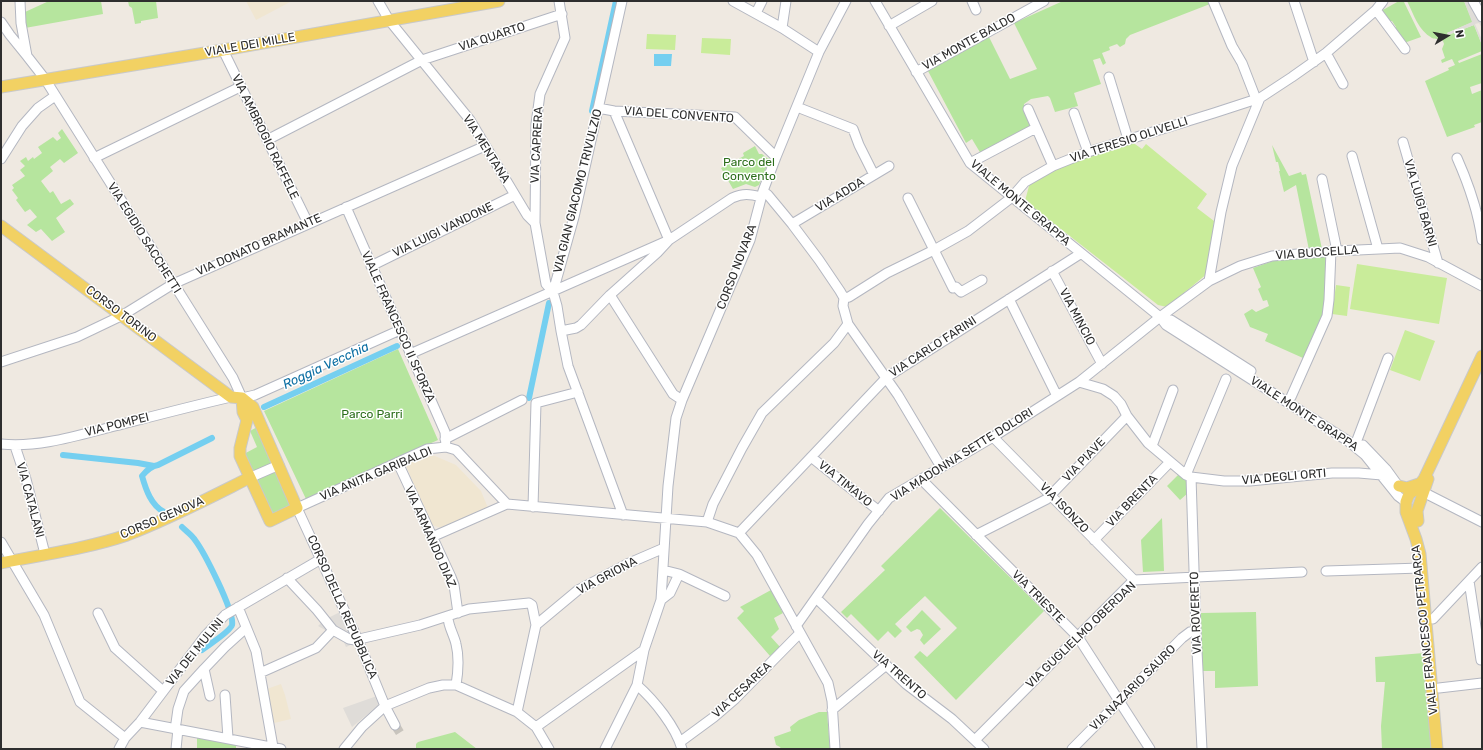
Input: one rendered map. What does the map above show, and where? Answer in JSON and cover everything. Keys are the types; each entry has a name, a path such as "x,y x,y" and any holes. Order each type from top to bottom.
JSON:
{"main road":[{"name":"VIALE DEI MILLE","path":"1,81 223,50 461,1"},
{"name":"VIALE DEI MILLE","path":"1,87 43,76 387,17 499,1"},
{"name":"CORSO TORINO","path":"1,226 236,398 253,407 297,508"},
{"path":"1418,521 1416,511 1424,481 1482,356"},
{"path":"236,398 246,420 240,448 240,456 270,521 297,508"},
{"path":"245,428 254,424 261,424"},
{"name":"CORSO GENOVA","path":"6,562 93,544 126,535 249,478"},
{"path":"1399,486 1407,488 1424,481"},
{"path":"1406,502 1409,494 1424,481"},
{"name":"VIALE FRANCESCO PETRARCA","path":"1406,502 1412,509 1418,521 1429,568 1444,749"},
{"name":"VIALE FRANCESCO PETRARCA","path":"1406,502 1406,512 1416,539 1422,568 1437,749"}],"street":[{"path":"20,1 21,23 27,56"},
{"name":"VIA MENTANA","path":"378,1 387,17 470,120 527,215 535,223 546,284 553,292"},
{"name":"VIA CAPRERA","path":"535,223 536,124 540,94 565,38 559,1"},
{"name":"VIA GIAN GIACOMO TRIVULZIO","path":"622,1 574,217 553,292 568,366 623,515"},
{"path":"733,1 782,28 819,52"},
{"path":"756,13 762,1"},
{"path":"782,28 786,1"},
{"name":"CORSO NOVARA","path":"661,600 668,486 676,418 682,400 750,240 762,194 776,157 819,52 846,1"},
{"name":"VIALE MONTE GRAPPA","path":"875,1 970,163 1080,254 1160,317 1166,325 1348,441 1365,455 1398,496 1406,502"},
{"path":"889,26 932,1"},
{"path":"972,1 976,10"},
{"path":"1209,281 1221,212 1232,166 1258,98 1242,63 1232,46 1213,1"},
{"path":"1294,1 1314,62"},
{"name":"VIA TERESIO OLIVELLI","path":"844,298 849,297 887,273 934,250 968,231 1011,198 1025,182 1053,166 1088,152 1214,114 1258,98 1326,53 1376,10 1384,1"},
{"path":"1473,1 1482,17"},
{"name":"VIA MONTE BALDO","path":"916,72 1039,2"},
{"path":"1376,10 1405,49"},
{"name":"VIA QUARTO","path":"267,140 422,60 562,14"},
{"name":"VIA EGIDIO SACCHETTI","path":"1,22 43,76 172,284 233,378 236,398"},
{"name":"VIA AMBROGIO RAFFELE","path":"223,50 308,223"},
{"path":"1326,53 1343,84"},
{"path":"1109,77 1128,140"},
{"path":"94,158 240,87"},
{"path":"1,159 22,126 38,108 54,96"},
{"path":"797,107 853,128 858,146 874,174"},
{"name":"VIA DEL CONVENTO","path":"598,108 735,117 776,157"},
{"path":"1028,109 1053,166"},
{"path":"614,110 669,240"},
{"path":"1074,113 1088,152"},
{"path":"970,163 1036,128"},
{"name":"VIA LUIGI BARNI","path":"1403,142 1438,262"},
{"name":"VIA DONATO BRAMANTE","path":"1,362 77,336 123,315 172,284 485,146"},
{"path":"1352,156 1378,249"},
{"path":"1457,158 1469,183 1477,210 1482,240"},
{"name":"VIA ADDA","path":"792,224 889,166"},
{"name":"VIALE MONTE GRAPPA","path":"1290,397 1327,316 1334,251 1322,179"},
{"path":"410,354 669,240 732,198 747,194 762,194 768,196 792,224 819,260 844,298 842,306 848,324 887,377 941,468"},
{"name":"VIA LUIGI VANDONE","path":"371,266 515,195"},
{"path":"908,198 953,288 956,287 961,292 982,280"},
{"name":"VIALE FRANCESCO II SFORZA","path":"346,207 445,432 446,443"},
{"path":"560,331 576,328 581,325 610,295 657,253 669,240"},
{"name":"VIA BUCCELLA","path":"1160,317 1209,281 1240,266 1272,256 1400,248 1428,257 1480,282"},
{"name":"VIA CARLO FARINI","path":"739,533 887,377 1080,254"},
{"name":"VIA MINCIO","path":"1052,271 1102,364"},
{"path":"610,295 673,394 682,400"},
{"path":"1009,299 1057,396"},
{"name":"VIALE MONTE GRAPPA","path":"1160,317 1171,320 1357,440 1369,450 1386,469 1403,492 1406,502"},
{"name":"VIA MADONNA SETTE DOLORI","path":"798,630 816,598 868,524 889,498 993,437 1079,382 1160,317"},
{"path":"706,522 713,504 762,413 834,343 848,324"},
{"name":"VIA POMPEI","path":"1,444 15,446 41,443 236,398 255,395 400,330"},
{"path":"1357,440 1388,358"},
{"path":"1079,382 1103,389 1114,396 1127,416 1152,446 1189,476 1226,379"},
{"path":"1152,446 1173,390"},
{"path":"533,507 536,403 578,392"},
{"path":"446,443 522,400"},
{"name":"VIA PIAVE","path":"976,535 1047,499 1127,416"},
{"name":"VIA ISONZO","path":"993,437 1134,580"},
{"name":"VIA ANITA GARIBALDI","path":"297,508 446,443 456,450 507,504"},
{"name":"VIA CATALANI","path":"15,446 26,479 45,554"},
{"name":"VIA TIMAVO","path":"811,457 879,511"},
{"name":"VIA BRENTA","path":"1094,540 1170,462"},
{"name":"VIA ARMANDO DIAZ","path":"398,463 454,585 458,613"},
{"path":"249,478 279,465"},
{"name":"VIA DEGLI ORTI","path":"1189,476 1224,481 1250,481 1332,473 1382,475"},
{"name":"VIA ROVERETO","path":"1189,476 1202,749"},
{"name":"VIA TRIESTE","path":"921,479 1078,637 1150,749"},
{"path":"1424,481 1482,522"},
{"path":"432,537 507,504 706,522 739,533 757,555 828,683 835,749"},
{"name":"CORSO DELLA REPUBBLICA","path":"297,508 358,640 385,706 395,726"},
{"path":"1,542 6,562 44,615 80,702 125,738"},
{"name":"VIA GRIONA","path":"536,625 578,590 627,564 664,548"},
{"name":"VIA DEI MULINI","path":"119,749 125,738 140,722 205,636 232,611 321,559"},
{"path":"1433,619 1482,567"},
{"path":"1326,572 1422,568"},
{"path":"663,570 679,574 725,596"},
{"name":"VIA GUGLIELMO OBERDAN","path":"979,745 1078,637 1134,580 1302,572"},
{"path":"604,749 638,683 644,650 661,600 670,593 679,574"},
{"path":"287,578 317,610 331,632 349,639 358,640 420,625 469,609 529,603 532,605 536,625 517,712"},
{"path":"1469,582 1482,660"},
{"name":"VIA TRENTO","path":"816,598 885,666 952,719 979,745"},
{"path":"140,722 177,726 277,748 256,651 246,628 232,611"},
{"path":"98,613 115,648 163,691"},
{"path":"448,617 448,622 457,646 456,685"},
{"path":"176,749 178,709 184,691 225,646 246,628"},
{"name":"VIA CESAREA","path":"681,745 735,699 798,630"},
{"name":"VIA NAZARIO SAURO","path":"1072,749 1182,638 1190,632 1196,631"},
{"path":"260,674 316,648 331,632"},
{"path":"536,727 644,650"},
{"path":"832,710 885,666"},
{"path":"204,669 210,696"},
{"path":"638,683 678,736 681,745"},
{"path":"1439,688 1482,683"},
{"path":"344,749 362,727 385,706 429,688 443,685 456,685 517,712 536,727 549,749"},
{"path":"225,694 228,738"}],"shaded area":[{"path":"246,1 292,1 256,20"},
{"path":"1464,1 1469,1 1482,24 1482,28 1479,23 1475,24 1482,40 1482,45 1474,25 1448,35 1447,33 1472,22"},
{"path":"435,456 456,465 481,491 488,508 441,528 432,525 405,464"},
{"path":"342,611 355,643 346,647 343,640 318,626 324,620"},
{"path":"281,684 291,719 270,724 264,690"},
{"path":"377,696 380,704 352,727 343,708"}],"green space":[{"path":"49,1 101,1 103,14 25,28 25,12"},
{"path":"128,1 156,1 158,18 141,21 141,23 135,24 132,8 129,6"},
{"path":"1063,1 1209,1 1210,4 1130,35 1126,39 1125,44 1120,47 1117,44 1109,47 1110,50 1102,53 1106,63 1103,65 1100,58 1093,60 1101,84 1074,93 1078,106 1055,112 1048,96 1031,99 1024,104 1024,107 1034,126 981,154 972,139 966,143 928,71 989,37 1010,79 1037,69 1014,23"},
{"path":"1399,1 1404,2 1421,37 1404,43 1393,30 1396,27 1392,21 1390,21 1381,11"},
{"path":"1407,1 1464,1 1473,22 1447,33 1448,35 1474,25 1482,45 1482,51 1458,61 1459,63 1482,54 1482,83 1470,87 1472,94 1482,90 1482,122 1474,125 1475,127 1447,137 1425,81 1449,70 1448,68 1455,65 1452,59 1442,63 1441,60 1445,58 1442,49 1444,44 1443,41 1432,38 1423,31"},
{"path":"647,34 676,35 675,50 646,49"},
{"path":"702,38 731,39 730,55 701,53"},
{"path":"62,129 78,153 64,163 60,159 50,167 53,171 41,181 50,193 53,191 61,204 70,199 74,204 56,218 65,232 52,241 41,229 36,232 27,225 37,217 30,209 25,212 16,200 18,198 12,190 14,188 12,185 25,176 20,170 25,166 20,161 26,157 28,161 33,157 34,159 42,153 38,147 53,137 57,141 61,138 58,133"},
{"path":"1132,142 1142,149 1146,144 1207,194 1197,208 1214,221 1208,273 1167,307 1158,305 1025,201 1030,182 1080,159"},
{"path":"1272,145 1289,176 1301,172 1302,175 1306,174 1322,249 1309,250 1296,185 1284,192 1278,162 1276,162"},
{"name":"Parco del Convento","path":"755,146 759,154 770,158 759,185 755,187 746,184 733,189 721,168 744,156 743,153"},
{"path":"1322,256 1328,259 1325,311 1310,346 1303,358 1265,341 1268,334 1250,327 1244,314 1252,309 1256,312 1269,306 1267,300 1263,301 1258,289 1261,287 1253,268 1273,261"},
{"path":"1357,264 1447,278 1439,324 1350,309"},
{"path":"1336,285 1350,287 1347,316 1332,314"},
{"path":"1405,330 1435,341 1420,381 1390,370"},
{"name":"Parco Parri","path":"398,349 438,440 306,499 264,411"},
{"path":"259,426 294,506 271,518 242,455 257,447 250,431"},
{"path":"1179,474 1187,482 1188,493 1180,500 1167,486"},
{"path":"940,508 1044,611 956,700 914,657 920,651 927,657 957,628 925,596 895,624 902,631 895,638 888,631 878,641 851,614 847,618 841,612 885,570 881,566"},
{"path":"1162,518 1164,571 1143,572 1141,540"},
{"path":"771,590 783,613 774,618 779,629 771,637 780,647 770,656 737,618 744,611 740,607"},
{"path":"922,610 941,629 924,645 920,640 923,635 920,630 917,629 911,632 906,627"},
{"path":"1256,612 1258,686 1215,688 1215,671 1202,671 1201,613"},
{"path":"1424,653 1432,749 1382,749 1381,726 1385,682 1376,682 1375,657"},
{"path":"819,712 827,712 830,749 781,749 776,745 774,737 791,731 790,727 799,720"},
{"path":"455,732 477,749 416,749 416,744 418,742"},
{"path":"197,736 236,743 236,749 197,749"}],"water":[{"path":"654,54 672,54 671,66 654,66"}],"waterway":[{"name":"Roggia Vecchia","path":"592,111 616,1"},
{"name":"Roggia Vecchia","path":"529,398 549,303"},
{"name":"Roggia Vecchia","path":"264,407 397,346"},
{"name":"Roggia Vecchia","path":"164,512 152,501 147,492 142,476 151,468 212,438"},
{"path":"63,455 154,466"},
{"name":"Roggia Vecchia","path":"182,527 194,538 205,557 218,582 232,618 232,625 230,628 202,650"}],"tunnel":[{"path":"395,725 402,736"}]}
